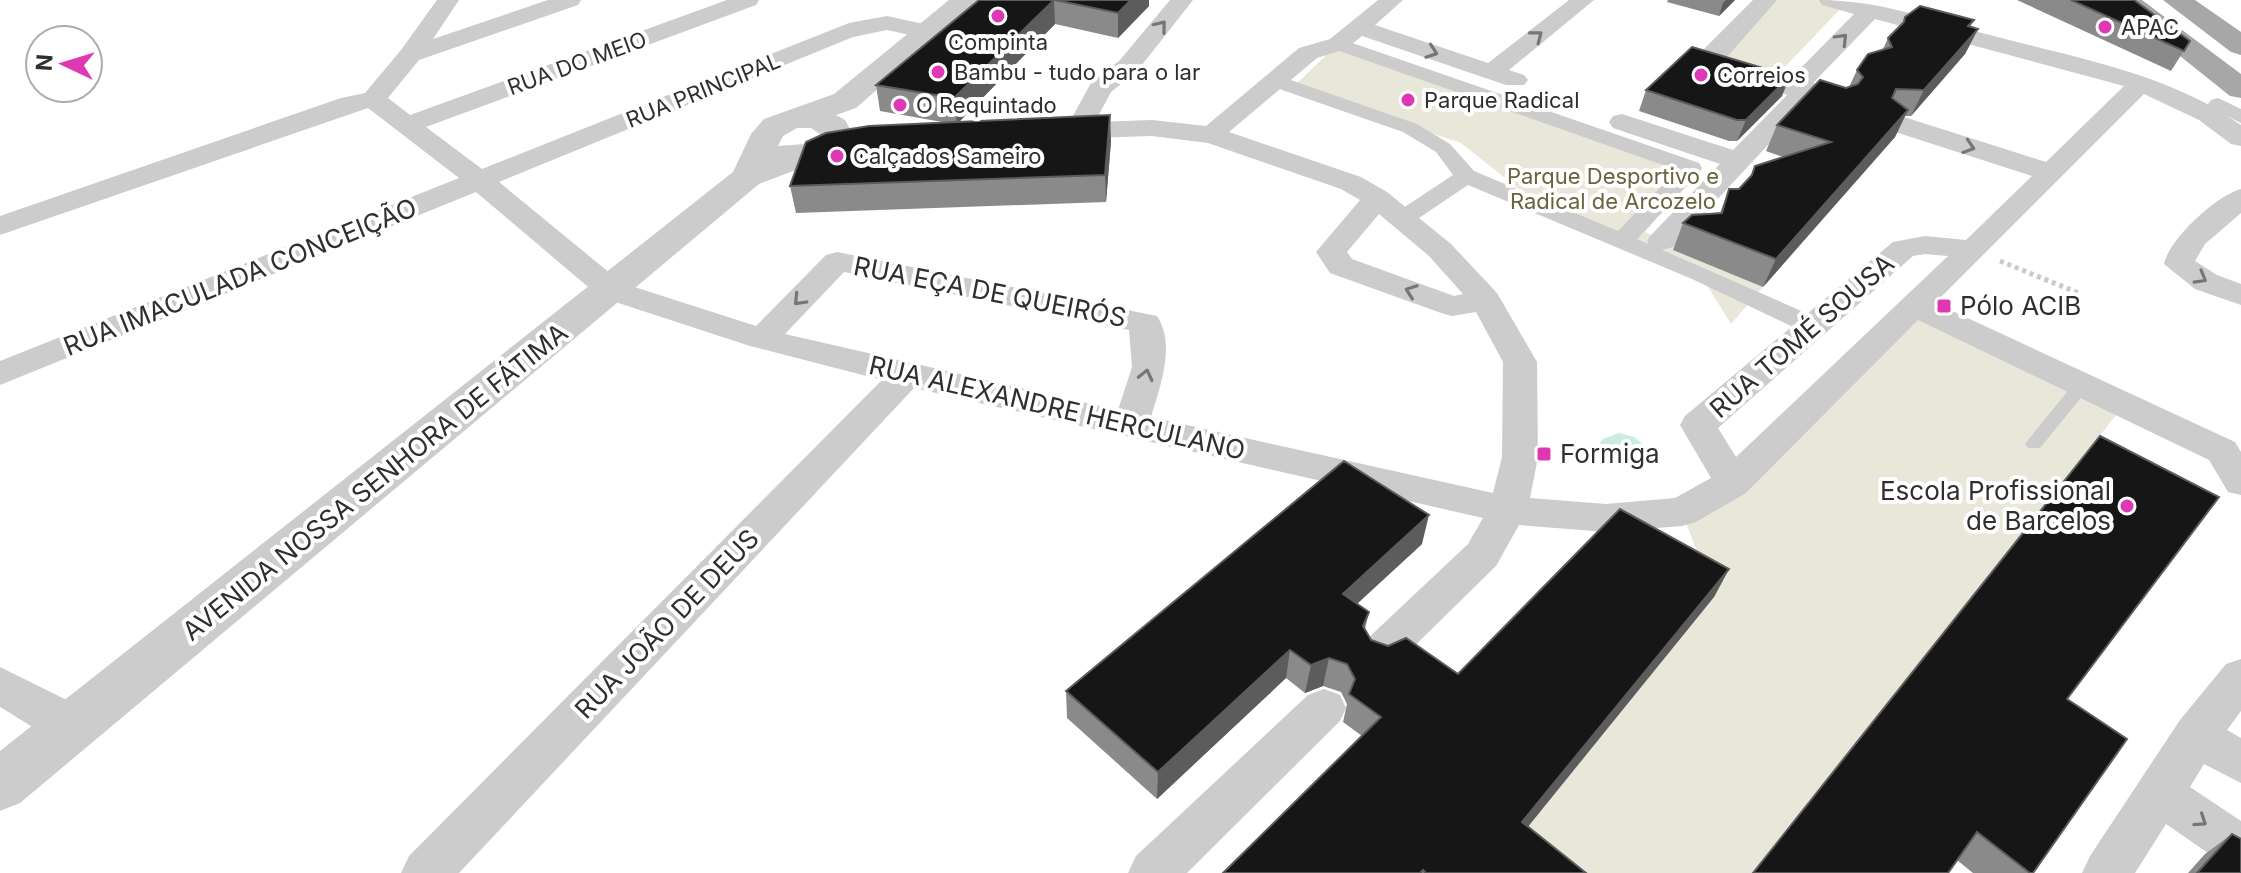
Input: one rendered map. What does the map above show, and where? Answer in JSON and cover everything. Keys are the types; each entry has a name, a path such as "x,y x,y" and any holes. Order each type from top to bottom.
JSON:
{"main road":[{"path":"2124,0 2230,96"},
{"path":"2144,0 2241,73"},
{"path":"2177,0 2241,46"},
{"path":"2195,0 2241,33"}],"street":[{"path":"0,226 350,103 373,99 410,55 448,0"},
{"path":"410,55 570,0"},
{"name":"RUA DO MEIO","path":"406,125 748,0"},
{"name":"AVENIDA NOSSA SENHORA DE FÁTIMA","path":"0,785 611,290 756,160 837,134 929,32 966,0"},
{"path":"1078,130 1100,88 1129,65 1182,0"},
{"path":"1212,135 1230,116 1308,53 1338,44 1392,0"},
{"path":"1491,72 1583,0"},
{"path":"1766,0 1714,53 1716,61 1835,103"},
{"path":"1830,0 2181,92 2241,138"},
{"path":"1804,92 1801,81 1871,10"},
{"name":"RUA PRINCIPAL","path":"480,181 875,21 898,23 929,32"},
{"path":"1358,27 1515,80"},
{"path":"1338,44 1691,168 1622,241"},
{"path":"1275,81 1410,128 1443,148 1466,176 1813,326"},
{"name":"RUA TOMÉ SOUSA","path":"1508,510 1606,518 1682,512 1733,483 2141,83"},
{"path":"1662,241 1804,92"},
{"path":"2230,96 2241,104"},
{"path":"2230,96 2241,117"},
{"path":"373,99 480,181 611,290"},
{"path":"756,160 769,131 795,119 815,119 837,134"},
{"path":"1622,122 1738,161"},
{"path":"1895,123 2051,173"},
{"path":"1031,133 1152,128 1212,135 1351,183 1377,198 1440,250 1486,300 1520,362 1520,457 1508,510 1482,555 1380,653"},
{"path":"1402,219 1466,176"},
{"name":"RUA IMACULADA CONCEIÇÃO","path":"0,374 480,181"},
{"path":"1377,198 1331,252 1341,266 1452,306 1486,300"},
{"path":"2236,212 2187,244 2178,256 2179,264 2206,282 2241,295"},
{"name":"RUA TOMÉ SOUSA","path":"1733,483 1698,425 1904,248 1925,245 1973,250"},
{"name":"RUA EÇA DE QUEIRÓS","path":"762,339 837,261 1145,323 1149,367 1131,426"},
{"name":"RUA ALEXANDRE HERCULANO","path":"611,290 762,339 907,375 1508,510"},
{"path":"1915,306 2222,451 2241,482"},
{"name":"RUA JOÃO DE DEUS","path":"426,873 907,375"},
{"path":"2107,873 2161,794 2196,734 2241,677"},
{"path":"0,685 75,726"},
{"path":"1153,873 1324,708"},
{"path":"2196,734 2241,763"},
{"path":"2161,794 2241,848"}],"lane":[{"path":"2034,444 2082,385"}],"path":[{"path":"1973,250 2081,294"}],"green space":[{"path":"1766,0 1830,0 1845,4 1779,73 1714,53"},
{"name":"Parque Desportivo e Radical de Arcozelo","path":"1338,44 1698,170 1645,232 1763,287 1731,324 1700,274 1544,209 1461,143 1293,87"},
{"path":"1922,313 2124,405 1754,873 1540,873 1510,849 1714,597 1682,512"}],"shaded area":[{"path":"1619,433 1634,437 1645,446 1646,456 1643,460 1624,464 1604,453 1600,443 1603,439"}],"building":[{"path":"979,0 1054,0 954,98 876,85"},
{"path":"1055,0 1131,0 1118,13"},
{"path":"2071,0 2134,0 2190,41 2184,51"},
{"path":"1920,6 1974,20 1968,26 1978,29 1924,90 1896,89 1892,98 1908,110 1776,259 1683,223 1692,215 1722,213 1729,189 1739,189 1752,175 1755,166 1831,142 1777,125 1820,80 1846,88 1858,84 1863,77 1857,70 1868,54 1892,47 1888,38 1905,17"},
{"path":"1692,47 1790,76 1746,120 1737,120 1646,90"},
{"path":"1110,115 1105,175 790,186 806,142 826,133 869,126"},
{"path":"2100,436 2219,497 2067,699 2127,739 2033,873 1977,832 1948,873 1753,873"},
{"path":"1344,461 1429,515 1343,594 1369,612 1363,626 1371,640 1388,646 1406,638 1458,674 1620,509 1729,569 1522,822 1586,873 1426,873 1423,870 1420,873 1223,873 1381,717 1349,694 1355,679 1347,664 1329,658 1311,665 1290,650 1158,772 1066,691"},
{"path":"2232,834 2241,839 2241,873 2197,873"}],"place":[{"name":"Compinta","path":"998,16"},
{"name":"APAC","path":"2105,27"},
{"name":"Bambu - tudo para o lar","path":"938,72"},
{"name":"Correios","path":"1701,75"},
{"name":"Parque Radical","path":"1408,100"},
{"name":"O Requintado","path":"900,105"},
{"name":"Calçados Sameiro","path":"837,156"},
{"name":"Pólo ACIB","path":"1944,306"},
{"name":"Formiga","path":"1544,454"},
{"name":"Escola Profissional de Barcelos","path":"2127,506"}]}
